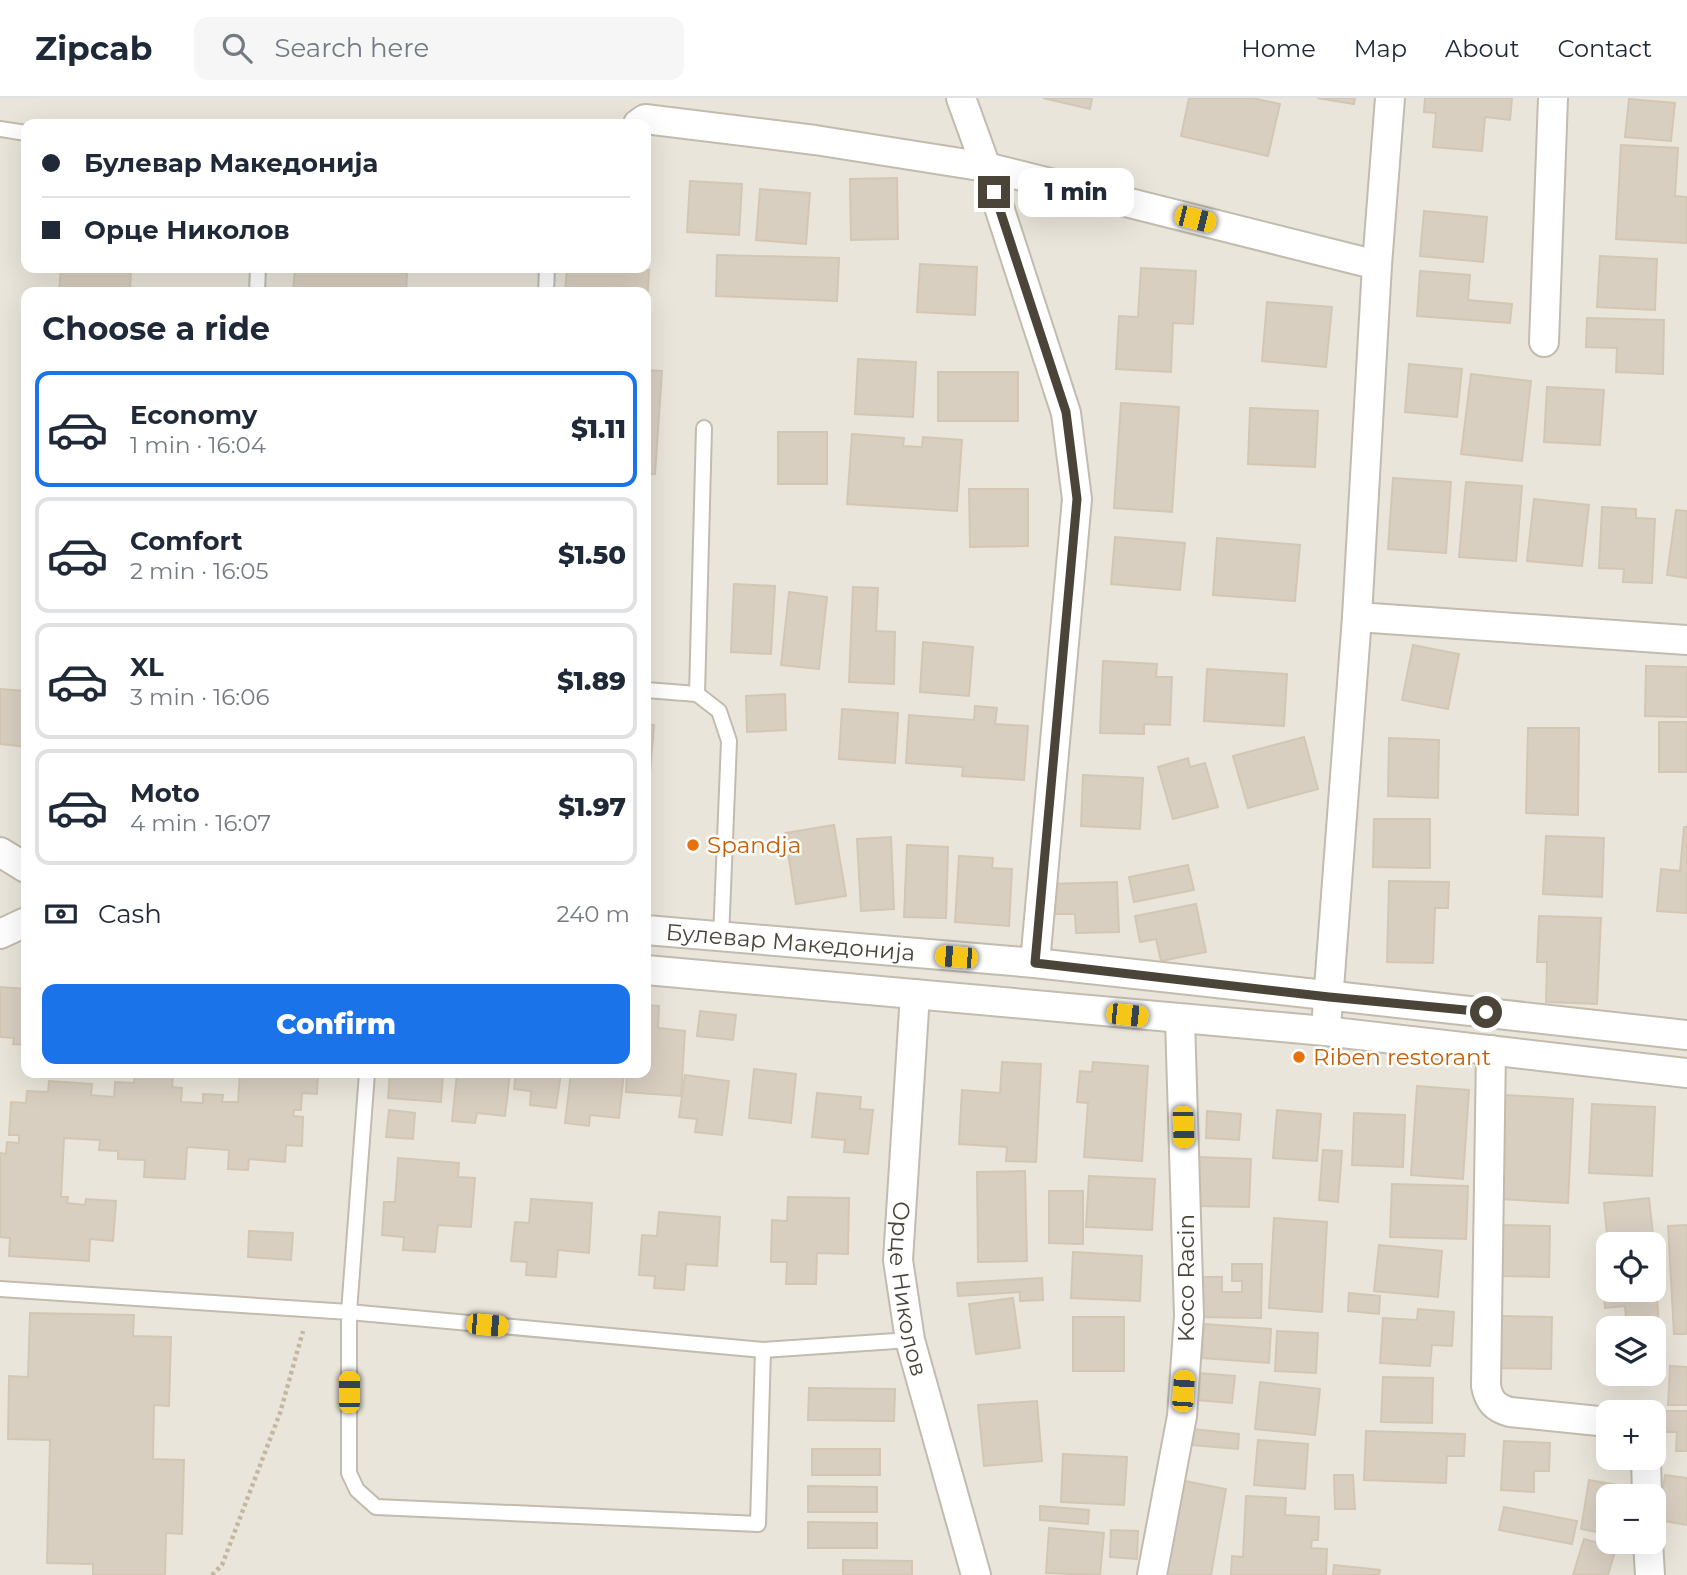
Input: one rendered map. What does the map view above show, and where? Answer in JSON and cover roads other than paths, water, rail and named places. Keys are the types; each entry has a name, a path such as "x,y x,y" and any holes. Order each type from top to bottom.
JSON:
{"street":[{"path":"961,98 1066,412 1077,499 1035,963"},
{"path":"1325,1031 1357,617 1377,265 1390,98"},
{"path":"1544,342 1553,98"},
{"path":"641,114 986,167 1377,265"},
{"path":"1357,617 1687,640"},
{"path":"0,852 21,866"},
{"path":"0,867 21,869"},
{"path":"0,910 21,912"},
{"path":"0,934 21,924"},
{"name":"Булевар Македонија","path":"651,930 1035,963 1687,1035"},
{"name":"Булевар Македонија","path":"651,970 1325,1031 1687,1073"},
{"name":"Орце Николов","path":"915,994 898,1260 910,1340 976,1575"},
{"name":"Koco Racin","path":"1152,1575 1182,1416 1189,1315 1180,1020"},
{"path":"1491,1050 1488,1395 1493,1404 1510,1412 1596,1421"},
{"path":"1649,1554 1650,1575"}],"lane":[{"path":"0,129 21,132"},
{"path":"698,694 704,428"},
{"path":"651,690 698,694 719,711 729,741 721,937"},
{"path":"367,1078 349,1312 349,1473 357,1490 376,1507 758,1524 763,1350"},
{"path":"0,1289 349,1312 763,1350 910,1340"}],"place":[{"name":"Spandja","path":"693,845"},
{"name":"Riben restorant","path":"1299,1057"}]}
